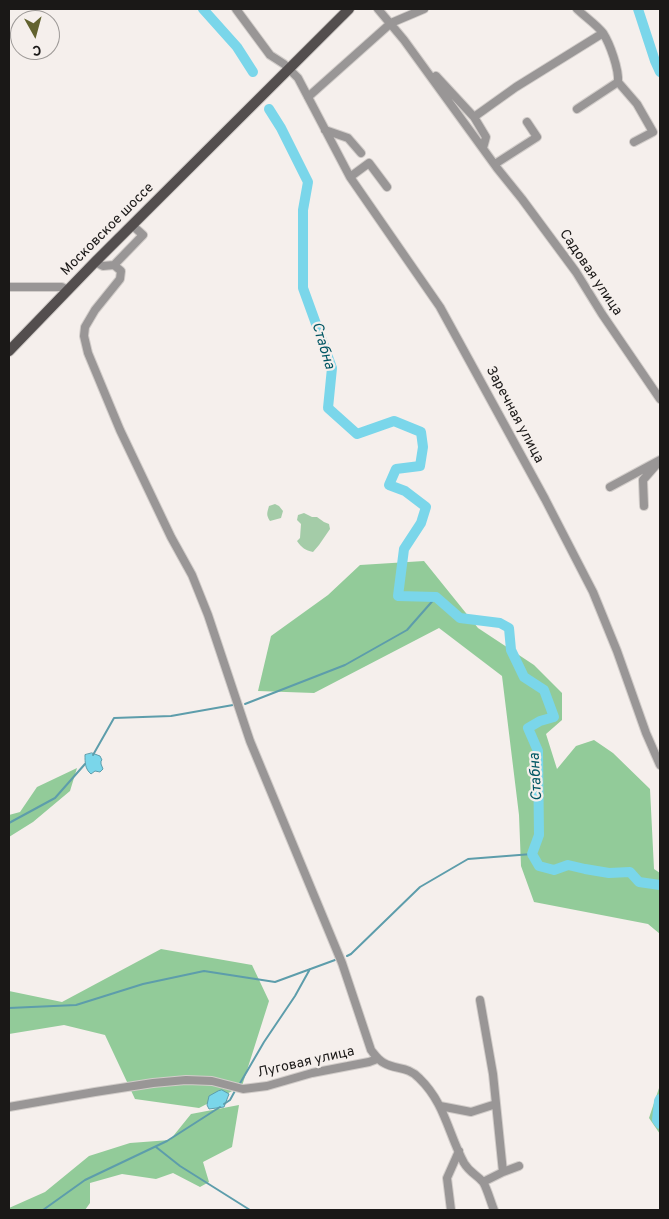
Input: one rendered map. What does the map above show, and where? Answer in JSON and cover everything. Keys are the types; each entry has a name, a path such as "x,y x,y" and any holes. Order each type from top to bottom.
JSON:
{"main road":[{"path":"286,72 349,9"},
{"name":"Московское шоссе","path":"9,351 95,262 286,72"}],"street":[{"name":"Заречная улица","path":"236,9 270,55 286,72 298,78 350,177 440,307 593,592 617,650 646,733 660,764"},
{"name":"Садовая улица","path":"378,9 391,23 576,272 660,399"},
{"path":"308,98 391,23 424,9"},
{"path":"577,9 602,33 614,57 619,77 618,82 636,104 653,132 634,142"},
{"path":"474,117 516,87 602,33"},
{"path":"426,70 433,73 474,117 486,137 483,148"},
{"path":"577,109 618,82"},
{"path":"495,164 537,136 527,122"},
{"path":"325,130 348,138 361,153"},
{"path":"350,177 368,163 387,187"},
{"path":"95,262 103,266 114,265 143,235 132,225"},
{"path":"114,265 121,271 120,279 95,310 85,327 84,336 88,353 120,430 170,537 192,575 208,615 250,741 342,963 371,1050 377,1058 386,1064 408,1070 418,1077 438,1101 468,1170 483,1182 494,1210"},
{"path":"9,287 62,287 68,290"},
{"path":"610,488 660,460"},
{"path":"644,506 643,480 660,460"},
{"path":"480,1000 493,1074 503,1172"},
{"name":"Луговая улица","path":"9,1107 153,1083 212,1081 243,1089 267,1086 369,1062 377,1058"},
{"path":"440,1106 472,1112 496,1104"},
{"path":"451,1210 447,1178 459,1151"},
{"path":"483,1182 519,1166"}],"green space":[{"path":"275,504 283,511 281,518 270,521 267,514 269,506"},
{"path":"304,513 317,517 329,524 330,529 313,552 304,548 297,541 300,538 301,524 297,520 298,515"},
{"path":"424,561 478,628 534,665 562,693 562,720 546,734 557,769 576,746 594,740 613,753 650,789 654,869 660,873 660,934 648,924 534,902 521,866 519,815 502,676 439,628 314,693 258,691 271,636 328,595 360,565"},
{"path":"77,768 70,791 33,822 9,837 9,815 20,812 37,787"},
{"path":"161,949 252,965 269,1001 242,1086 199,1108 135,1099 105,1035 64,1025 9,1034 9,991 62,1002"},
{"path":"660,1085 660,1134 649,1118"},
{"path":"239,1105 232,1147 203,1162 209,1182 200,1187 173,1173 156,1179 122,1174 90,1183 90,1203 85,1210 9,1210 9,1208 45,1192 89,1156 130,1143 170,1140 191,1114"}],"water":[{"path":"92,753 100,756 103,769 100,772 95,771 91,774 86,768 85,755"},
{"path":"222,1090 229,1094 224,1107 209,1109 207,1105 209,1096"}],"waterway":[{"name":"Стабна","path":"203,9 237,47 253,72"},
{"path":"638,9 660,72"},
{"name":"Стабна","path":"269,109 281,128 308,182 303,210 303,288 332,368 328,408 357,434 394,421 421,432 423,447 420,466 396,469 389,485 405,491 426,507 421,523 404,549 398,596 436,597 460,618 500,623 509,628 511,650 524,677 544,690 554,717 540,721 528,728 538,751 539,835 532,854 539,866 554,870 568,865 609,873 630,872 639,882 660,885"},
{"path":"245,704 345,665 407,630 436,597"},
{"path":"93,755 114,718 171,716 233,705"},
{"path":"9,823 55,798 85,764"},
{"path":"347,956 420,887 468,859 532,854"},
{"path":"9,1008 76,1005 143,984 204,971 275,982 335,960"},
{"path":"239,1085 310,969"},
{"path":"224,1104 230,1100 236,1089"},
{"name":"Стабна","path":"660,1099 657,1120 660,1124"},
{"path":"43,1210 85,1180 167,1141 220,1107"},
{"path":"156,1147 180,1166 250,1210"}]}
